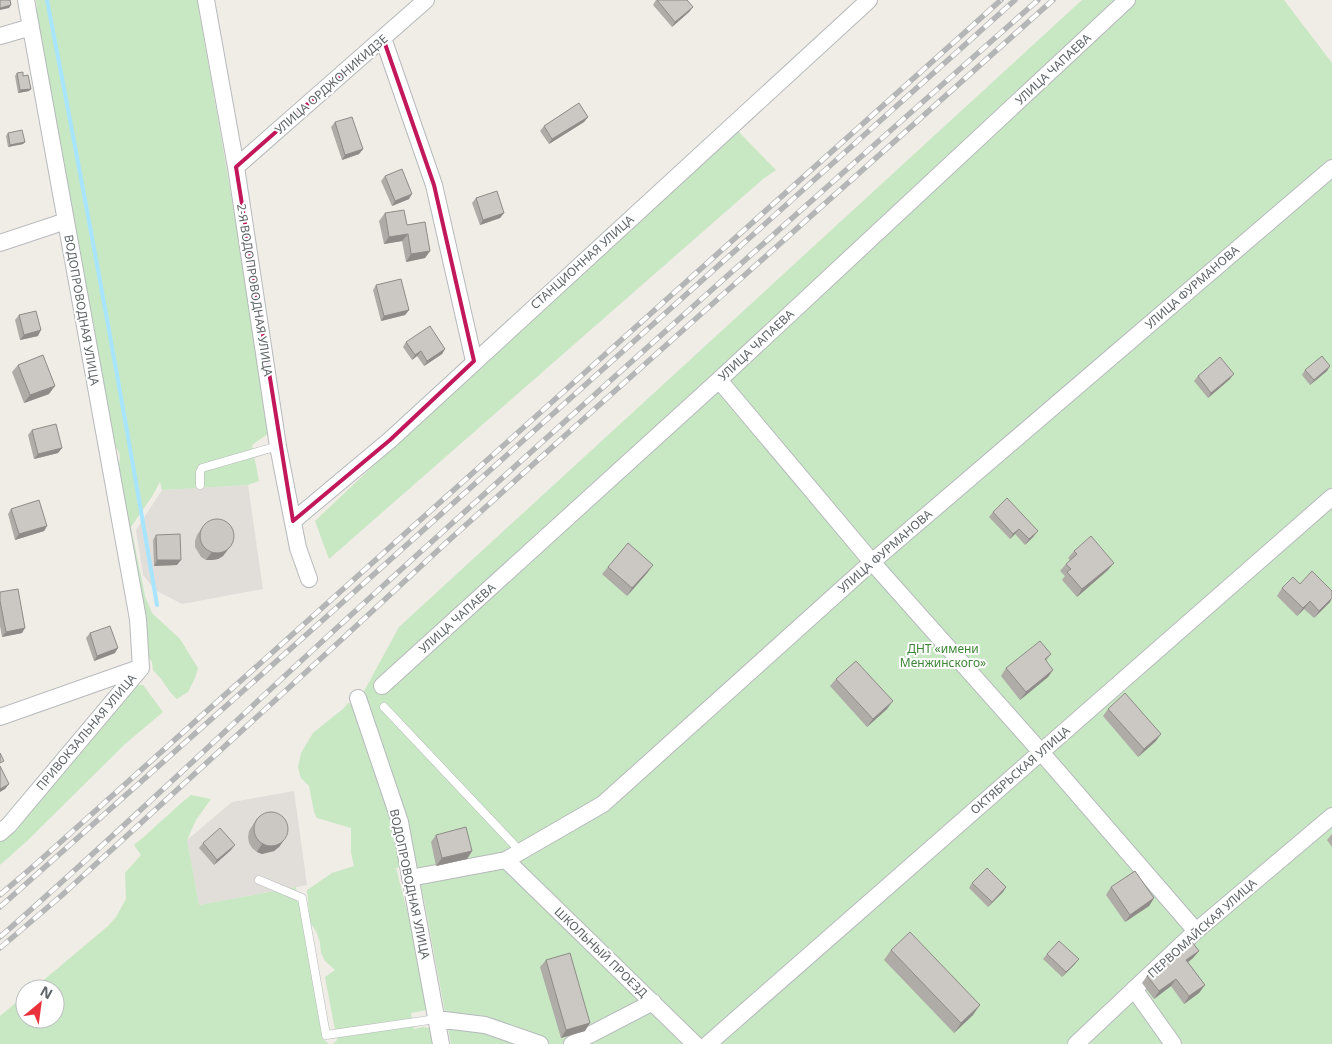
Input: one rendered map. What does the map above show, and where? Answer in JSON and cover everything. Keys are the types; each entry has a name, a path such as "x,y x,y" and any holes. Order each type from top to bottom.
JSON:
{"street":[{"name":"ВОДОПРОВОДНАЯ УЛИЦА","path":"26,0 138,620"},
{"name":"2-Я ВОДОПРОВОДНАЯ УЛИЦА","path":"206,0 236,167 278,446 298,548 309,579"},
{"name":"УЛИЦА ОРДЖОНИКИДЗЕ","path":"236,167 426,0"},
{"name":"СТАНЦИОННАЯ УЛИЦА","path":"293,521 390,440 869,0"},
{"name":"УЛИЦА ЧАПАЕВА","path":"382,686 719,380 1127,0"},
{"path":"0,36 32,27"},
{"path":"383,38 434,185 474,362"},
{"name":"УЛИЦА ФУРМАНОВА","path":"410,878 506,860 603,804 872,562 1332,168"},
{"path":"0,243 66,221"},
{"path":"719,380 872,562 1041,752 1196,931"},
{"name":"ОКТЯБРЬСКАЯ УЛИЦА","path":"708,1044 1332,496"},
{"name":"ПРИВОКЗАЛЬНАЯ УЛИЦА","path":"0,833 9,825 140,668 138,620"},
{"path":"0,717 140,668"},
{"name":"ВОДОПРОВОДНАЯ УЛИЦА","path":"358,698 400,822 441,1044"},
{"name":"ПЕРВОМАЙСКАЯ УЛИЦА","path":"1076,1044 1196,931 1332,816"},
{"name":"ШКОЛЬНЫЙ ПРОЕЗД","path":"506,860 695,1044"},
{"path":"1134,989 1173,1044"},
{"path":"572,1044 653,1002"},
{"path":"436,1019 485,1025 540,1044"}],"lane":[{"path":"200,485 200,472 202,468 278,446"},
{"path":"384,708 521,852"},
{"path":"259,880 302,898 326,1035 436,1019"}],"highlighted area":[{"path":"383,38 434,185 474,361 390,440 293,521 236,167"}],"shaded area":[{"path":"248,485 263,589 182,604 155,590 143,575 136,530 162,490"},
{"path":"294,791 307,885 199,905 187,840 232,802"}],"green space":[{"path":"36,0 197,0 269,433 252,445 259,481 248,485 162,490 160,482 131,527 145,596 152,613 180,639 198,668 188,692 177,699 153,670 152,662 147,655 117,473 120,461 119,454 113,445 35,13"},
{"name":"ДНТ «имени Менжинского»","path":"1082,0 1284,0 1332,63 1332,1044 451,1044 417,869 362,695 399,627"},
{"path":"733,126 776,170 763,179 329,559 315,521"},
{"path":"133,685 143,685 163,712 125,744 27,841 0,865 0,841 13,830"},
{"path":"348,703 354,704 380,779 404,866 396,868 416,945 427,1010 411,1013 414,1029 429,1028 433,1034 434,1044 333,1044 337,1040 325,977 335,970 325,961 321,953 317,933 310,922 307,890 332,873 354,866 351,853 351,828 317,818 309,786 301,778 298,768 301,753 313,733"},
{"path":"191,795 211,799 196,820 187,840 199,905 296,887 323,1039 329,1044 0,1044 0,1016 15,1003 15,1029 65,1029 65,979 45,979 108,926 116,917 126,899 125,873 141,855 134,845"}],"building":[{"path":"0,0 10,0 11,5 0,8"},
{"path":"657,0 687,0 693,7 675,22"},
{"path":"23,72 23,76 28,75 31,89 20,90 17,73"},
{"path":"579,103 588,117 552,139 544,126"},
{"path":"352,117 363,149 345,155 335,122"},
{"path":"22,130 25,142 10,145 8,133"},
{"path":"402,169 412,194 395,201 385,176"},
{"path":"497,191 504,213 483,220 476,198"},
{"path":"404,210 407,225 425,222 430,251 411,254 408,234 389,237 385,213"},
{"path":"401,279 409,310 384,316 376,285"},
{"path":"36,311 41,330 24,335 19,315"},
{"path":"430,326 445,349 427,361 421,351 415,355 406,342"},
{"path":"43,355 55,386 30,395 18,365"},
{"path":"1322,356 1330,366 1314,380 1305,370"},
{"path":"1220,357 1234,374 1211,393 1198,376"},
{"path":"56,424 62,448 38,454 32,430"},
{"path":"1007,498 1038,531 1029,539 1019,529 1013,534 993,512"},
{"path":"39,500 47,526 19,534 11,509"},
{"path":"217,519 229,524 234,536 229,548 217,553 205,548 200,536 205,524"},
{"path":"180,534 181,560 157,560 156,535"},
{"path":"1091,536 1114,563 1082,589 1067,572 1071,569 1066,564 1077,554 1074,551"},
{"path":"628,543 653,565 632,588 608,567"},
{"path":"1312,571 1332,591 1332,598 1319,611 1310,601 1303,608 1282,588 1293,577 1300,584"},
{"path":"18,589 25,628 6,632 0,592"},
{"path":"110,626 118,648 97,656 90,633"},
{"path":"1040,641 1051,654 1045,659 1053,670 1026,692 1006,668"},
{"path":"856,661 893,701 873,719 836,679"},
{"path":"1125,693 1161,734 1144,749 1108,709"},
{"path":"0,753 4,761 0,763"},
{"path":"0,766 9,784 0,789"},
{"path":"271,812 283,817 288,829 283,841 271,846 259,841 254,829 259,817"},
{"path":"466,827 472,851 442,858 436,835"},
{"path":"220,828 235,845 217,860 203,843"},
{"path":"987,868 1006,887 992,902 972,883"},
{"path":"1135,871 1154,898 1130,915 1111,887"},
{"path":"910,932 980,1005 961,1023 891,950"},
{"path":"1059,941 1079,959 1066,972 1047,954"},
{"path":"1192,942 1199,951 1186,960 1205,985 1189,996 1176,979 1159,991 1147,976"},
{"path":"570,953 590,1023 566,1030 546,960"}],"waterway":[{"path":"47,0 104,302 157,605"}],"railway":[{"path":"0,895 1001,0"},
{"path":"0,907 1015,0"},
{"path":"0,937 538,445 1038,0"},
{"path":"0,948 61,896 588,415 1053,0"}]}
